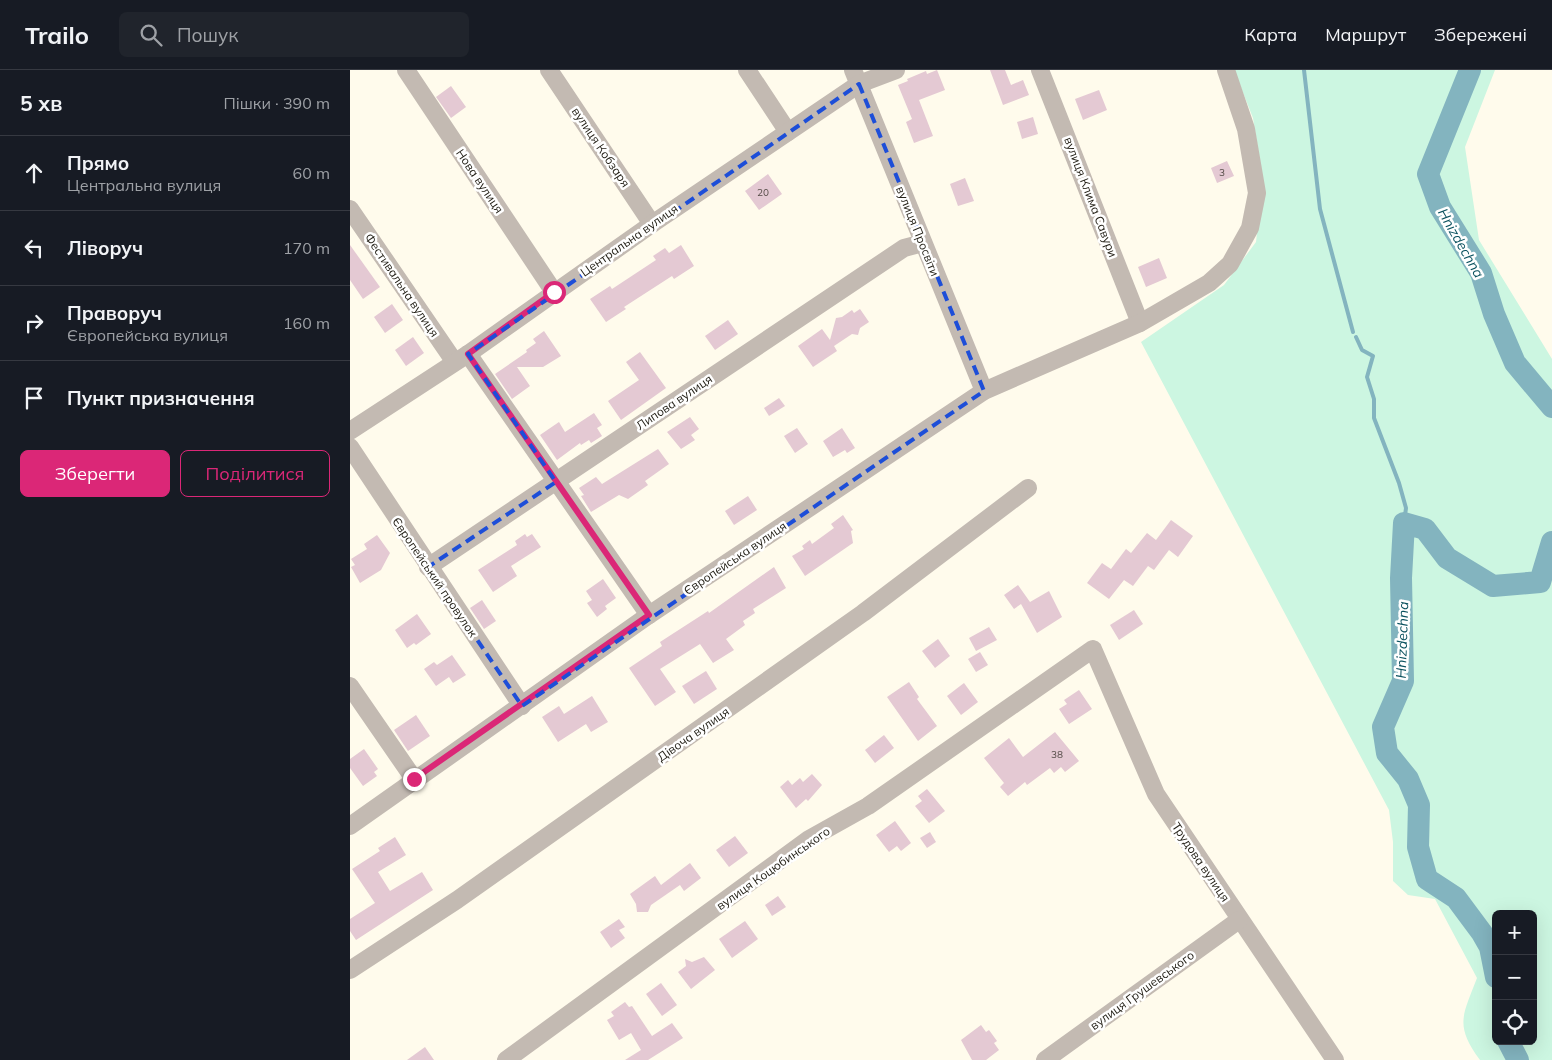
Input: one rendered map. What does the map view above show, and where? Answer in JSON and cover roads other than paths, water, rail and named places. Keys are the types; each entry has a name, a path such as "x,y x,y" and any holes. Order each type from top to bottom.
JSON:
{"street":[{"name":"Нова вулиця","path":"406,70 554,292"},
{"name":"вулиця Кобзаря","path":"549,70 652,224"},
{"path":"747,70 788,132"},
{"name":"Центральна вулиця","path":"350,431 461,358 652,224 788,132 856,77 896,70"},
{"name":"вулиця Клима Савури","path":"1040,70 1140,323"},
{"name":"Європейська вулиця","path":"350,826 414,779 522,706 649,615 984,391 1140,323 1209,283 1230,264 1250,228 1257,193 1246,130 1226,70"},
{"name":"вулиця Просвіти","path":"856,77 984,391"},
{"name":"Фестивальна вулиця","path":"350,209 556,482 649,615"},
{"name":"Липова вулиця","path":"428,567 904,248 923,243"},
{"name":"Європейський провулок","path":"350,447 522,706"},
{"name":"Дівоча вулиця","path":"350,970 458,900 863,613 1028,488"},
{"name":"Трудова вулиця","path":"1093,649 1156,794 1335,1060"},
{"name":"вулиця Коцюбинського","path":"506,1060 809,839 868,806 1093,649"},
{"path":"350,686 414,779"},
{"name":"вулиця Грушевського","path":"1045,1060 1239,920"}],"waterway":[{"path":"1304,70 1320,209 1353,332"},
{"name":"Hnizdechna","path":"1470,70 1428,174 1440,207 1481,273 1494,314 1515,363 1552,407"},
{"path":"1356,337 1362,350 1373,356 1367,377 1374,399 1374,418 1399,483 1406,508 1404,523"},
{"name":"Hnizdechna","path":"1492,957 1490,947 1482,933 1456,898 1427,879 1418,847 1419,805 1408,779 1387,753 1383,727 1403,681 1401,578 1404,523 1425,529 1447,558 1493,586 1540,582 1552,542"},
{"name":"Hnizdechna","path":"1510,1045 1518,1060"}]}
